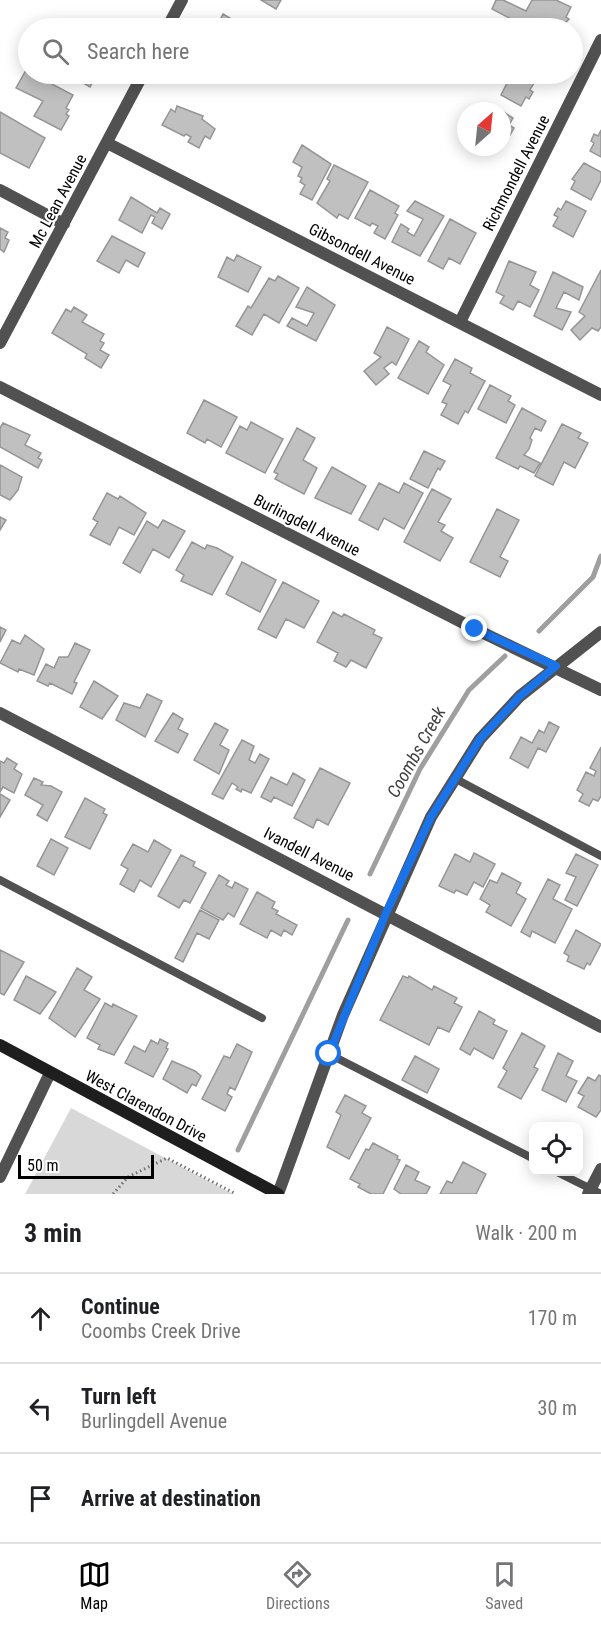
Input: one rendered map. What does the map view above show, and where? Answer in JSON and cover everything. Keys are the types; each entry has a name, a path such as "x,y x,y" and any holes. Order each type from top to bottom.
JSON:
{"street":[{"path":"172,18 182,0"},
{"name":"Richmondell Avenue","path":"583,76 601,40"},
{"name":"Mc Lean Avenue","path":"0,343 138,84"},
{"name":"Richmondell Avenue","path":"460,322 579,84"},
{"name":"Gibsondell Avenue","path":"106,143 601,395"},
{"path":"0,190 64,224"},
{"name":"Burlingdell Avenue","path":"0,387 475,629 556,666 601,690"},
{"path":"278,1194 329,1054 386,913 431,817 480,739 520,696 601,632"},
{"name":"Ivandell Avenue","path":"0,713 601,1027"},
{"name":"West Clarendon Drive","path":"0,1045 278,1194"},
{"path":"0,1177 50,1073"},
{"path":"593,1192 601,1168"}],"lane":[{"path":"454,778 601,856"},
{"path":"0,880 262,1018"},
{"path":"329,1054 529,1156"},
{"path":"564,1176 593,1192"}],"path":[{"path":"113,1194 128,1177 167,1158 236,1194"}],"shaded area":[{"path":"71,1108 233,1194 25,1194"}],"building":[{"path":"261,0 281,0 276,9"},
{"path":"496,0 503,0 526,11 532,0 556,0 571,7 568,18 509,18 492,9"},
{"path":"18,84 52,84 73,95 66,108 69,110 66,114 69,116 61,130 34,116 43,101 16,88"},
{"path":"506,84 533,84 530,90 533,92 529,99 526,97 521,106 501,95"},
{"path":"177,106 203,116 202,119 215,129 210,139 205,136 199,148 188,142 191,137 162,125 171,109 175,112"},
{"path":"0,112 45,138 29,168 0,153"},
{"path":"601,130 601,157 590,151 594,143 591,141 594,134 598,136"},
{"path":"302,145 331,164 312,200 300,194 305,185 300,182 302,178 298,176 302,167 293,162"},
{"path":"584,163 601,172 601,180 591,200 571,189 575,181 572,179"},
{"path":"334,165 368,182 348,219 339,214 337,218 317,203 330,181 327,179"},
{"path":"370,190 399,206 395,213 398,215 385,239 374,233 378,226 372,223 370,226 355,218"},
{"path":"131,197 157,213 160,208 170,214 162,229 152,223 155,217 151,215 142,233 119,220"},
{"path":"415,201 444,216 420,256 392,242 401,224 409,229 407,232 414,236 423,219 407,211"},
{"path":"566,201 586,211 573,237 553,226 558,217 554,215 558,208 561,210"},
{"path":"450,219 476,233 460,264 449,258 443,269 428,261"},
{"path":"0,228 8,232 5,238 9,240 4,252 0,249"},
{"path":"112,236 145,253 138,267 126,260 119,273 97,261"},
{"path":"237,255 261,267 248,292 218,277 227,257 234,261"},
{"path":"509,261 536,272 530,285 539,290 530,307 518,301 513,310 500,303 504,296 496,292"},
{"path":"601,270 601,327 598,331 592,328 580,340 571,330 585,316 579,312"},
{"path":"553,272 583,287 579,300 564,292 556,308 571,312 562,330 534,316"},
{"path":"278,276 299,288 279,323 264,314 252,335 236,326 248,306 251,308 269,278 275,281"},
{"path":"307,287 335,305 316,341 287,326 292,318 307,326 314,313 296,307"},
{"path":"74,307 87,315 82,322 104,334 100,341 104,343 100,350 109,355 101,368 85,358 87,354 52,333 66,309 71,312"},
{"path":"387,327 409,339 396,365 392,362 384,368 389,374 376,385 364,371 381,357 374,353"},
{"path":"419,341 429,347 426,352 444,365 428,394 398,378"},
{"path":"455,359 472,368 470,373 485,381 468,413 465,411 458,424 441,415 447,404 442,402 451,385 443,381"},
{"path":"490,385 511,396 508,401 515,405 506,423 478,409"},
{"path":"204,400 237,417 221,447 207,439 205,443 187,433"},
{"path":"522,408 546,421 541,431 535,428 530,438 532,440 529,449 524,455 540,463 534,473 520,466 518,469 496,458"},
{"path":"251,422 283,439 265,473 226,453 240,426 247,430"},
{"path":"3,423 30,435 25,445 41,453 38,458 42,460 38,468 0,447 0,428"},
{"path":"562,424 581,433 578,438 588,443 575,468 564,462 553,485 535,476"},
{"path":"297,428 315,438 303,460 317,468 304,494 275,479 278,474 274,472"},
{"path":"424,451 445,461 440,470 438,468 428,488 410,479"},
{"path":"0,465 22,477 18,490 10,500 0,495"},
{"path":"332,467 366,486 351,514 315,498"},
{"path":"379,483 399,493 404,483 423,493 404,529 384,518 378,530 359,520"},
{"path":"432,489 451,499 438,522 445,525 441,531 453,538 440,561 404,542"},
{"path":"107,493 118,499 120,496 146,513 134,535 119,527 110,545 90,535 98,522 93,519"},
{"path":"497,509 519,520 500,557 508,561 500,577 470,562"},
{"path":"0,517 6,520 0,530"},
{"path":"163,520 185,531 169,558 153,549 140,573 123,563 147,521 158,528"},
{"path":"192,542 205,549 207,545 217,548 233,557 212,595 181,581 184,575 176,570"},
{"path":"242,562 276,580 260,612 226,594"},
{"path":"283,582 319,601 304,628 286,619 276,638 258,629"},
{"path":"333,612 342,617 344,614 375,630 373,634 382,638 366,668 351,660 346,667 334,661 338,653 317,642"},
{"path":"0,627 6,630 0,642"},
{"path":"25,635 44,649 34,675 19,669 18,672 0,663 12,640 20,644"},
{"path":"75,643 90,650 74,682 77,683 72,694 50,683 48,686 37,681 46,664 54,668 59,657 68,657"},
{"path":"94,681 118,696 102,719 80,707"},
{"path":"147,694 162,701 145,737 116,720 124,703 140,708"},
{"path":"173,713 183,719 178,729 188,734 178,753 155,741"},
{"path":"549,722 559,727 546,752 538,748 528,768 510,758 521,737 532,743 539,730 544,733"},
{"path":"215,723 228,730 220,745 229,750 219,774 194,760"},
{"path":"242,740 254,746 249,760 255,763 260,754 269,759 251,793 242,789 241,792 232,783 223,799 212,794"},
{"path":"601,747 601,796 598,801 593,799 589,806 579,801 583,794 577,790 586,772 594,776 596,771 590,768"},
{"path":"7,758 17,764 14,769 22,774 14,793 3,787 0,792 0,761 4,763"},
{"path":"320,768 350,783 328,825 317,819 313,828 294,818"},
{"path":"293,773 305,780 292,806 274,797 271,802 261,797 271,777 287,785"},
{"path":"34,778 43,782 41,785 51,786 62,792 47,821 37,815 43,805 25,795"},
{"path":"0,794 10,800 0,817"},
{"path":"85,798 105,809 103,813 107,815 90,849 65,837"},
{"path":"51,839 68,848 54,875 37,866"},
{"path":"154,840 171,850 151,887 140,880 134,892 120,884 128,869 121,865 133,844 148,852"},
{"path":"474,853 495,864 483,887 474,882 467,895 456,890 454,893 439,886 455,854 470,862"},
{"path":"576,854 598,865 577,906 565,900 576,877 566,873"},
{"path":"181,855 195,862 193,866 206,873 190,903 184,900 179,908 158,896"},
{"path":"502,873 521,883 516,893 526,899 511,926 486,912 490,905 480,899 490,880 497,883"},
{"path":"219,875 229,881 226,885 232,888 235,882 248,889 234,917 228,913 223,920 201,908"},
{"path":"548,879 560,885 553,899 572,909 555,943 532,931 530,937 521,932"},
{"path":"257,892 275,902 272,908 278,911 276,914 297,925 292,935 284,930 281,936 271,930 267,938 240,924"},
{"path":"200,910 219,920 209,939 197,933 183,962 175,958"},
{"path":"576,930 601,944 590,965 587,963 584,969 567,961 569,956 564,953"},
{"path":"0,950 24,962 4,995 0,993"},
{"path":"77,968 92,977 84,990 100,999 75,1037 49,1018"},
{"path":"26,976 56,992 40,1014 14,1000"},
{"path":"403,976 408,978 409,976 432,990 434,986 457,998 454,1003 462,1007 449,1032 438,1027 429,1045 380,1020"},
{"path":"105,1003 112,1007 113,1004 137,1016 114,1055 98,1049 100,1045 87,1038"},
{"path":"479,1011 495,1020 493,1024 507,1031 493,1059 474,1048 470,1055 460,1049"},
{"path":"522,1033 545,1046 534,1067 538,1069 521,1099 498,1087 507,1071 503,1068"},
{"path":"160,1039 168,1043 166,1048 168,1049 153,1077 125,1063 134,1046 145,1052 151,1040 158,1044"},
{"path":"237,1044 252,1052 235,1090 230,1087 227,1094 232,1097 225,1111 202,1099 224,1056 230,1058"},
{"path":"558,1053 573,1061 566,1076 577,1081 566,1102 542,1090"},
{"path":"415,1056 439,1069 427,1093 402,1080"},
{"path":"172,1061 201,1076 196,1086 192,1084 187,1093 163,1079"},
{"path":"599,1075 601,1076 601,1110 596,1117 578,1107 584,1096 578,1093 588,1077 595,1081"},
{"path":"345,1095 366,1106 362,1113 371,1118 349,1159 327,1147 341,1115 336,1112"},
{"path":"373,1143 398,1156 397,1159 400,1160 383,1194 371,1194 358,1187 360,1184 350,1179 366,1149 369,1150"},
{"path":"463,1162 486,1174 476,1194 440,1194 447,1181 452,1183"},
{"path":"406,1165 419,1172 415,1180 430,1187 426,1194 401,1194 394,1189"}],"waterway":[{"name":"Coombs Creek","path":"539,631 593,577 601,556"},
{"name":"Coombs Creek","path":"370,874 420,769 469,690 505,656"},
{"name":"Coombs Creek","path":"238,1150 348,920"}],"route":[{"path":"329,1054 386,913 431,817 480,739 520,696 556,666 475,629"}]}
